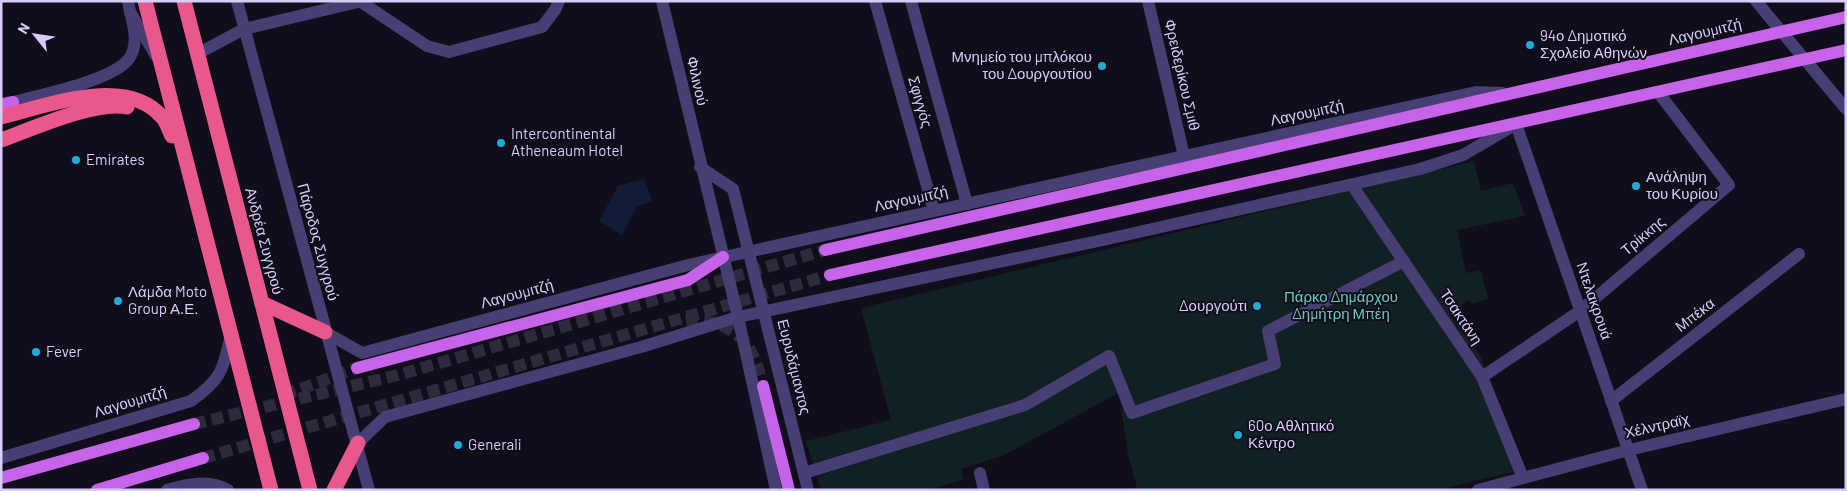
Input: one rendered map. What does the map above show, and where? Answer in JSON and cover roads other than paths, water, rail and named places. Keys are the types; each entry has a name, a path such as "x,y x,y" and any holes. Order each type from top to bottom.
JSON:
{"highway":[{"path":"145,1 271,490"},
{"name":"Ανδρέα Συγγρού","path":"184,1 310,490"},
{"path":"1,117 82,97 109,95 142,102 154,109 165,120 187,167"},
{"path":"1,140 107,105 137,109 170,133"},
{"path":"262,303 326,332"},
{"path":"334,490 358,443"}],"main road":[{"name":"Λαγουμιτζή","path":"825,250 1846,17"},
{"path":"830,275 1846,50"},
{"path":"357,368 688,280 723,257"},
{"path":"763,386 788,490"},
{"path":"1,478 194,424"},
{"path":"98,490 202,458"}],"street":[{"name":"Πάροδος Συγγρού","path":"237,1 326,332 358,443 369,490"},
{"path":"197,54 244,29 362,1 427,46 449,52 542,27 555,10 558,1"},
{"name":"Φιλινού","path":"662,1 700,167 723,257"},
{"name":"Σφιγγός","path":"875,1 934,211"},
{"name":"Σφιγγός","path":"911,1 967,204"},
{"name":"Φρειδερίκου Σμιθ","path":"1148,1 1184,156"},
{"path":"1756,1 1846,109"},
{"path":"129,6 161,64"},
{"path":"4,102 78,84 118,68 128,59 133,49 136,32 129,6"},
{"name":"Λαγουμιτζή","path":"326,332 362,353 723,257 1476,92 1512,93"},
{"name":"Τρίκκης","path":"1580,311 1729,186 1658,92"},
{"path":"358,443 385,416 641,347 738,317 1420,169 1463,154 1516,124"},
{"name":"Ντελακρουά","path":"1516,124 1642,490"},
{"path":"700,167 733,189 750,251"},
{"name":"Τσακτάνη","path":"1352,185 1482,377 1523,478"},
{"name":"Ευρυδάμαντος","path":"750,251 808,490"},
{"name":"Μπέκα","path":"1611,401 1799,254"},
{"path":"723,257 776,490"},
{"path":"804,474 1024,405 1109,356 1132,413 1275,364 1268,331 1404,261"},
{"path":"1482,377 1580,311"},
{"name":"Λαγουμιτζή","path":"1,458 191,401 212,386 224,368 230,334"},
{"name":"Χέλντραϊχ","path":"1478,490 1629,450 1846,400"},
{"path":"980,473 984,490"},
{"path":"167,490 197,483 213,484 228,490"}],"water":[{"path":"644,179 652,201 637,206 622,235 599,221 618,186"}],"tunnel":[{"path":"194,424 398,375 825,250"},
{"path":"203,458 830,275"},
{"path":"686,321 712,322 738,335 745,342 754,358 763,386"},
{"path":"284,395 357,368"}],"place":[{"name":"94ο Δημοτικό Σχολείο Αθηνών","path":"1530,45"},
{"name":"Μνημείο του μπλόκου του Δουργουτίου","path":"1102,66"},
{"name":"Intercontinental Atheneaum Hotel","path":"501,143"},
{"name":"Emirates","path":"76,160"},
{"name":"Ανάληψη του Κυρίου","path":"1636,186"},
{"name":"Λάμδα Moto Group Α.Ε.","path":"118,301"},
{"name":"Δουργούτι","path":"1257,306"},
{"name":"Fever","path":"36,352"},
{"name":"60ο Αθλητικό Κέντρο","path":"1238,435"},
{"name":"Generali","path":"458,445"}],"park label":[{"name":"Πάρκο Δημάρχου Δημήτρη Μπέη","path":"1341,306"}]}
